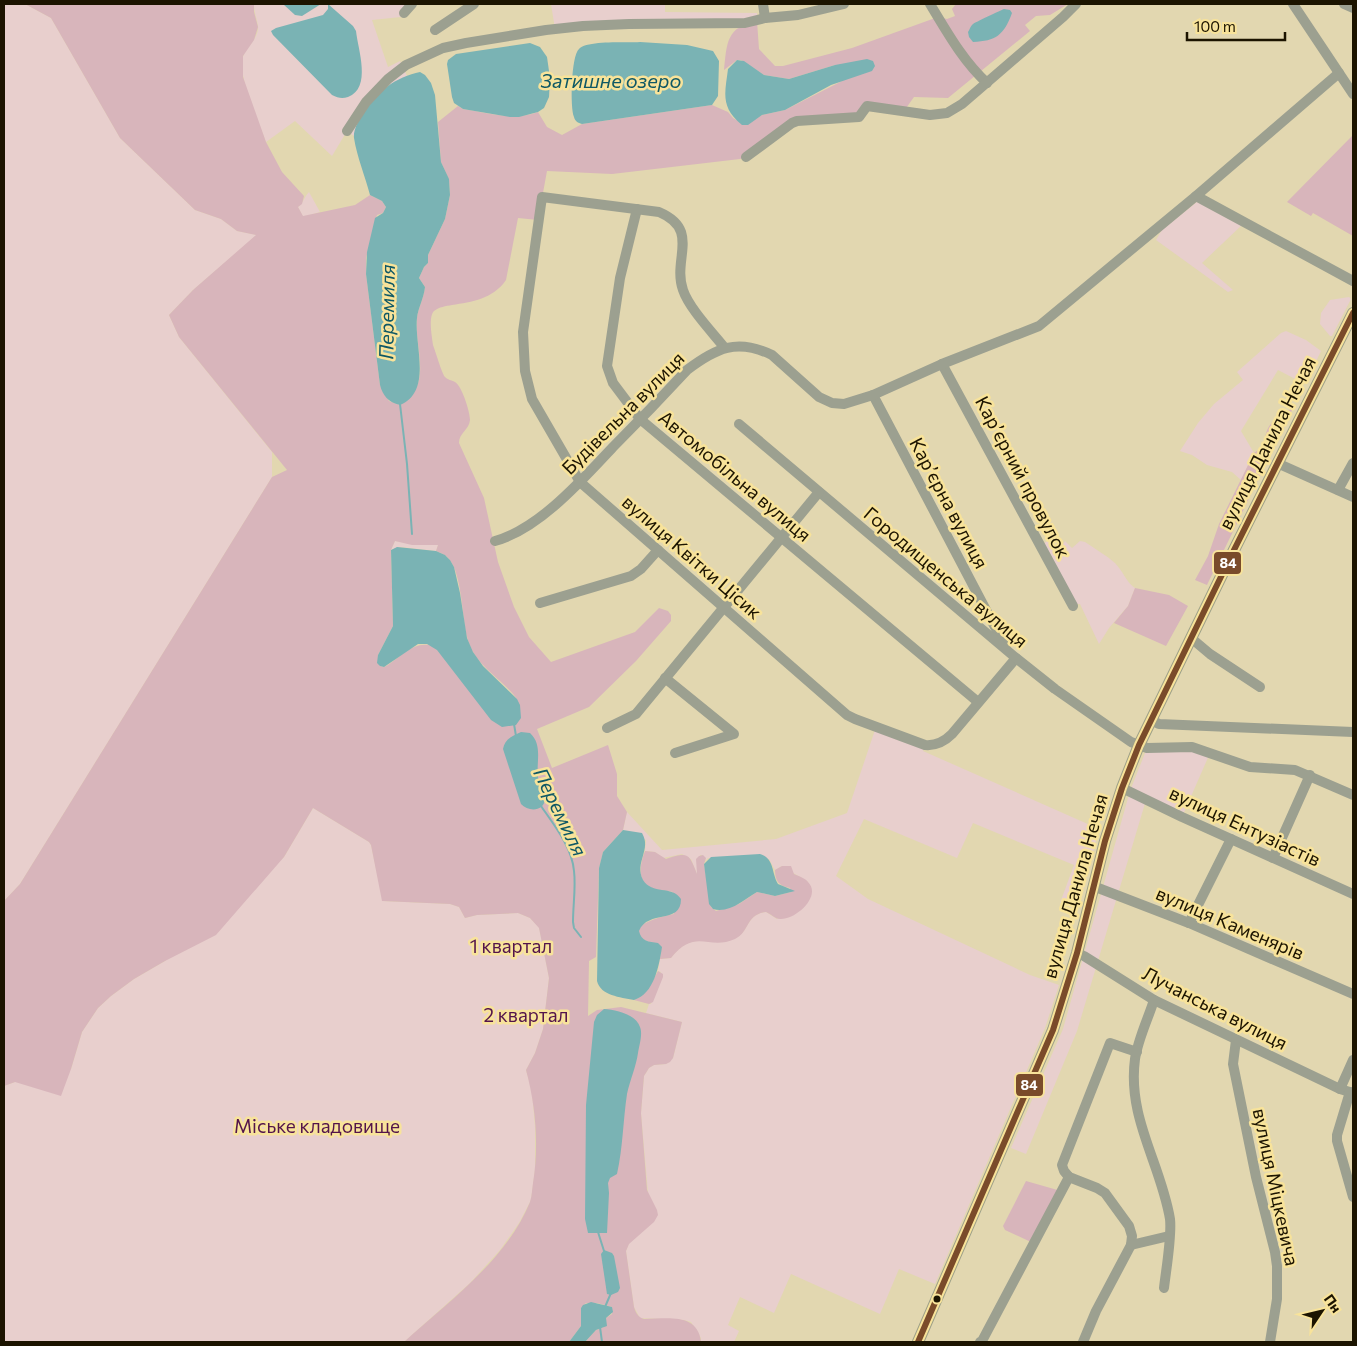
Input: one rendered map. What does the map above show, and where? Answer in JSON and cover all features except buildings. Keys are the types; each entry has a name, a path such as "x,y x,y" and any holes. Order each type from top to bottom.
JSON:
{"main road":[{"name":"вулиця Данила Нечая","path":"919,1342 1054,1030 1122,788 1139,745 1277,463 1353,313"}],"street":[{"path":"404,14 412,4"},
{"path":"435,30 474,4"},
{"path":"763,4 765,18"},
{"path":"347,131 366,102 388,79 406,65 443,48 475,41 583,26 745,23 765,18 798,15 844,4"},
{"path":"930,4 959,50 978,75 987,82"},
{"path":"746,157 797,121 859,117 867,106 930,115 947,112 962,104 1063,18 1076,4"},
{"path":"1293,4 1339,73 1350,84 1353,94"},
{"path":"1344,4 1353,8"},
{"name":"Будівельна вулиця","path":"495,541 512,535 530,525 580,482 687,370 724,347 748,347 772,355 819,397 832,403 844,404 873,395 942,364 1038,326 1196,196 1339,73"},
{"path":"1196,196 1353,281"},
{"name":"вулиця Квітки Цісик","path":"638,209 542,198 523,332 525,371 532,399 580,482 847,715 876,727 925,745 935,745 948,737 978,702 1012,656"},
{"path":"638,209 667,215 679,226 682,231 680,279 682,290 687,300 724,347"},
{"name":"Автомобільна вулиця","path":"638,209 620,278 607,366 613,383 640,419 978,702"},
{"name":"Карʼєрний провулок","path":"942,364 1073,606"},
{"name":"Карʼєрна вулиця","path":"873,395 1012,656"},
{"name":"Городищенська вулиця","path":"739,424 1012,656 1055,689 1131,742 1139,745"},
{"path":"1277,463 1353,497"},
{"path":"1338,490 1353,463"},
{"path":"607,728 636,714 819,492"},
{"path":"540,603 631,576 641,569 658,550"},
{"path":"1191,638 1224,664 1260,687"},
{"path":"665,678 734,734 675,753"},
{"path":"1151,720 1159,724 1353,732"},
{"path":"1139,745 1147,748 1192,747 1250,767 1295,770 1353,795"},
{"path":"1272,858 1310,775"},
{"name":"вулиця Ентузіастів","path":"1122,788 1353,894"},
{"path":"1189,923 1231,839"},
{"name":"вулиця Каменярів","path":"1093,886 1189,923 1353,994"},
{"name":"Лучанська вулиця","path":"1077,952 1154,1000 1348,1091"},
{"path":"1154,1000 1137,1052 1134,1076 1136,1106 1141,1127 1166,1202 1170,1221 1164,1288"},
{"name":"вулиця Міцкевича","path":"1236,1040 1233,1064 1256,1177 1277,1266 1277,1299 1270,1342"},
{"path":"1083,1342 1096,1311 1131,1245 1132,1236 1129,1226 1105,1193 1069,1177 1062,1165 1110,1043 1137,1052"},
{"path":"1353,1060 1348,1091 1337,1135 1353,1198"},
{"path":"980,1342 1069,1177"},
{"path":"1131,1245 1169,1236"}],"green space":[{"path":"4,4 25,4 51,18 120,138 195,210 221,219 237,231 257,235 193,290 169,315 179,337 272,452 272,477 20,884 4,901"},
{"path":"254,4 412,4 401,17 372,20 388,67 400,61 407,76 387,87 360,120 354,136 347,131 332,156 295,121 266,142 246,87 242,65 243,57 258,31"},
{"path":"551,4 665,4 665,12 757,13 757,21 555,29"},
{"path":"309,192 320,212 303,217 298,207"},
{"path":"1198,201 1242,225 1202,263 1233,290 1228,292 1156,240 1162,230"},
{"path":"1349,297 1351,299 1332,336 1330,336 1320,324 1321,313 1330,300"},
{"path":"1286,331 1306,340 1321,351 1305,384 1278,370 1241,431 1254,453 1241,480 1232,472 1207,465 1192,455 1180,451 1198,423 1214,404 1243,380 1237,372 1281,333"},
{"path":"1051,538 1057,545 1062,546 1065,541 1072,548 1080,541 1085,542 1115,563 1129,583 1135,588 1128,606 1109,628 1099,644 1080,604 1075,604 1042,545"},
{"path":"395,541 438,545 436,551 400,547 391,550"},
{"path":"876,727 925,745 923,751 1099,829 1078,910 1060,903 1074,865 973,823 957,858 864,819 836,876 868,899 1030,975 1059,985 1045,1028 935,1284 899,1269 880,1314 791,1274 774,1313 740,1297 728,1325 739,1331 734,1342 701,1342 701,1338 691,1322 640,1318 634,1307 626,1251 648,1193 641,1113 644,1076 649,1068 654,1065 666,1064 673,1058 682,1022 646,1013 649,1004 651,1004 661,972 658,971 660,959 671,958 679,949 694,941 717,942 735,938 743,932 754,916 759,914 766,912 777,919 808,882 782,866 775,870 769,859 708,858 706,860 702,855 700,855 698,877 691,859 682,854 663,858 655,852 645,851 646,840 623,830 627,812 662,850 776,839 847,813"},
{"path":"1147,748 1210,753 1182,817 1146,800 1077,1031 1026,1154 1011,1148 1063,1029 1130,791"},
{"name":"Міське кладовище","path":"313,808 369,842 383,901 450,904 459,907 465,918 477,915 518,913 530,918 539,927 549,978 543,1029 535,1053 526,1070 532,1091 535,1127 535,1170 531,1200 519,1223 500,1250 470,1283 404,1342 4,1342 4,1086 71,1069 82,1032 98,1008 134,979 165,961 284,857"}],"shaded area":[{"path":"25,4 254,4 258,27 254,40 243,56 243,77 266,142 282,172 304,196 302,204 298,207 303,216 355,205 370,195 382,201 386,207 383,213 377,215 366,258 366,274 380,385 389,401 400,405 410,397 417,387 420,377 417,318 425,287 419,278 428,263 428,255 445,219 450,195 449,180 441,162 438,122 458,106 463,109 510,116 529,115 538,112 547,127 562,135 582,124 712,105 728,112 733,118 745,125 762,115 785,110 842,81 835,65 789,79 764,75 741,60 737,60 724,70 730,38 739,27 747,24 757,21 759,49 775,66 783,66 852,48 938,17 947,19 955,16 952,9 956,4 1068,4 1050,15 1036,16 1025,25 1030,31 948,98 914,97 904,111 867,106 859,117 803,120 740,159 612,174 547,171 538,220 518,218 506,280 495,292 482,298 440,308 432,314 433,345 440,367 445,377 458,384 469,411 470,420 459,443 484,498 498,562 514,607 529,637 551,662 635,632 659,608 668,611 671,615 671,621 636,661 589,707 537,729 552,768 608,745 617,774 617,796 627,812 623,830 603,852 599,868 596,957 589,961 588,1016 597,1010 621,1007 682,1022 673,1058 666,1064 654,1065 649,1068 644,1076 641,1113 647,1190 658,1215 654,1222 629,1244 626,1251 634,1307 638,1315 644,1319 671,1318 687,1322 699,1332 701,1342 585,1342 596,1330 604,1327 606,1318 612,1314 612,1307 597,1303 586,1303 581,1308 581,1326 569,1342 404,1342 492,1261 520,1223 530,1202 535,1169 536,1141 534,1112 526,1070 535,1053 543,1029 549,978 539,928 530,918 518,913 477,915 465,918 459,907 450,904 382,901 369,842 313,808 284,857 216,935 134,979 98,1008 82,1032 61,1096 15,1082 4,1086 4,901 20,884 272,477 287,470 179,337 169,315 193,290 256,235 237,231 221,219 195,210 120,138 51,18","holes":["395,541 412,545 438,545 436,551 449,559 457,575 465,629 471,647 482,664 517,699 433,646 420,645 404,653 388,665 380,666 378,655 393,626 391,550"]},
{"path":"1353,135 1353,236 1313,213 1311,216 1287,202"},
{"path":"1293,408 1207,585 1195,580 1208,556 1219,524 1254,453 1264,446 1266,432 1272,422"},
{"path":"1135,588 1169,595 1188,606 1166,646 1114,623 1128,606"},
{"path":"645,851 655,852 666,859 679,855 687,856 697,874 696,859 703,855 706,858 704,864 711,907 716,911 739,904 757,892 775,896 791,892 790,888 778,882 776,877 775,870 782,866 791,866 794,874 807,881 812,894 805,906 793,916 780,919 766,912 759,914 754,916 740,936 735,939 717,943 695,942 680,949 671,958 660,959 661,947 643,939 639,934 639,929 648,922 674,914 673,892 653,889 644,883 641,867"},
{"path":"658,971 663,974 663,977 653,1002 649,1004 634,1000 645,992"},
{"path":"1026,1181 1061,1191 1033,1243 1005,1230 1003,1226"}],"water":[{"path":"283,4 321,4 302,16 295,15"},
{"path":"328,4 353,26 356,31 362,77 360,86 346,98 332,95 271,31 323,15 328,9"},
{"path":"1004,9 1010,10 1012,13 1002,32 988,40 973,42 968,32 973,24"},
{"name":"Затишне озеро","path":"640,42 687,45 713,51 719,61 718,96 712,105 582,124 577,122 574,118 572,104 572,82 574,61 579,49 583,46 598,43"},
{"path":"530,43 540,47 547,57 550,78 549,97 544,108 538,112 519,117 510,117 463,109 454,103 447,64 448,60 456,54"},
{"path":"867,59 873,61 875,66 872,71 831,85 785,110 762,115 748,125 742,125 727,106 725,93 728,69 737,60 744,61 764,75 789,79 835,65"},
{"path":"420,72 431,83 435,95 441,162 449,179 450,195 445,219 428,255 428,263 419,278 425,287 417,318 419,378 416,389 410,398 400,405 387,398 380,385 366,274 367,252 375,218 383,213 386,207 382,201 370,195 357,152 354,132 366,110 388,86 407,76"},
{"path":"397,547 436,551 445,555 450,560 454,567 460,593 467,638 473,652 483,666 517,699 520,705 521,718 516,725 502,727 491,720 437,650 427,644 418,644 384,667 377,663 378,655 393,626 391,550"},
{"path":"521,732 530,733 538,748 538,777 545,799 542,806 535,809 524,807 521,804 503,749 507,740"},
{"path":"623,830 642,833 645,839 640,867 643,880 647,885 673,892 681,899 680,907 676,912 649,920 643,924 639,931 644,939 658,943 662,947 657,971 651,986 641,997 634,1000 607,993 602,990 597,981 599,868 603,852"},
{"path":"760,854 768,859 778,884 795,891 775,896 757,892 731,908 713,909 709,904 704,864 711,857"},
{"path":"604,1009 630,1016 638,1023 641,1036 627,1094 617,1174 610,1178 608,1183 607,1233 588,1233 585,1219 586,1105 594,1022 597,1015"},
{"path":"604,1250 612,1253 614,1256 620,1288 618,1292 611,1295 607,1294 601,1254"},
{"path":"591,1302 612,1307 613,1312 606,1318 607,1326 596,1330 585,1342 569,1342 581,1326 581,1308 583,1305"}],"waterway":[{"name":"Перемиля","path":"400,404 412,534"},
{"name":"Перемиля","path":"514,724 516,736"},
{"name":"Перемиля","path":"541,806 562,837 573,862 575,883 573,922 574,928 581,937"},
{"name":"Перемиля","path":"598,1232 604,1251"},
{"name":"Перемиля","path":"605,1307 611,1293"},
{"name":"Перемиля","path":"600,1327 602,1342"}],"transit line":[{"name":"84","path":"918,1342 1053,1030 1077,953 1105,841 1122,788 1139,745 1353,313"}],"park label":[{"name":"1 квартал","path":"511,946"},
{"name":"2 квартал","path":"526,1015"}]}
